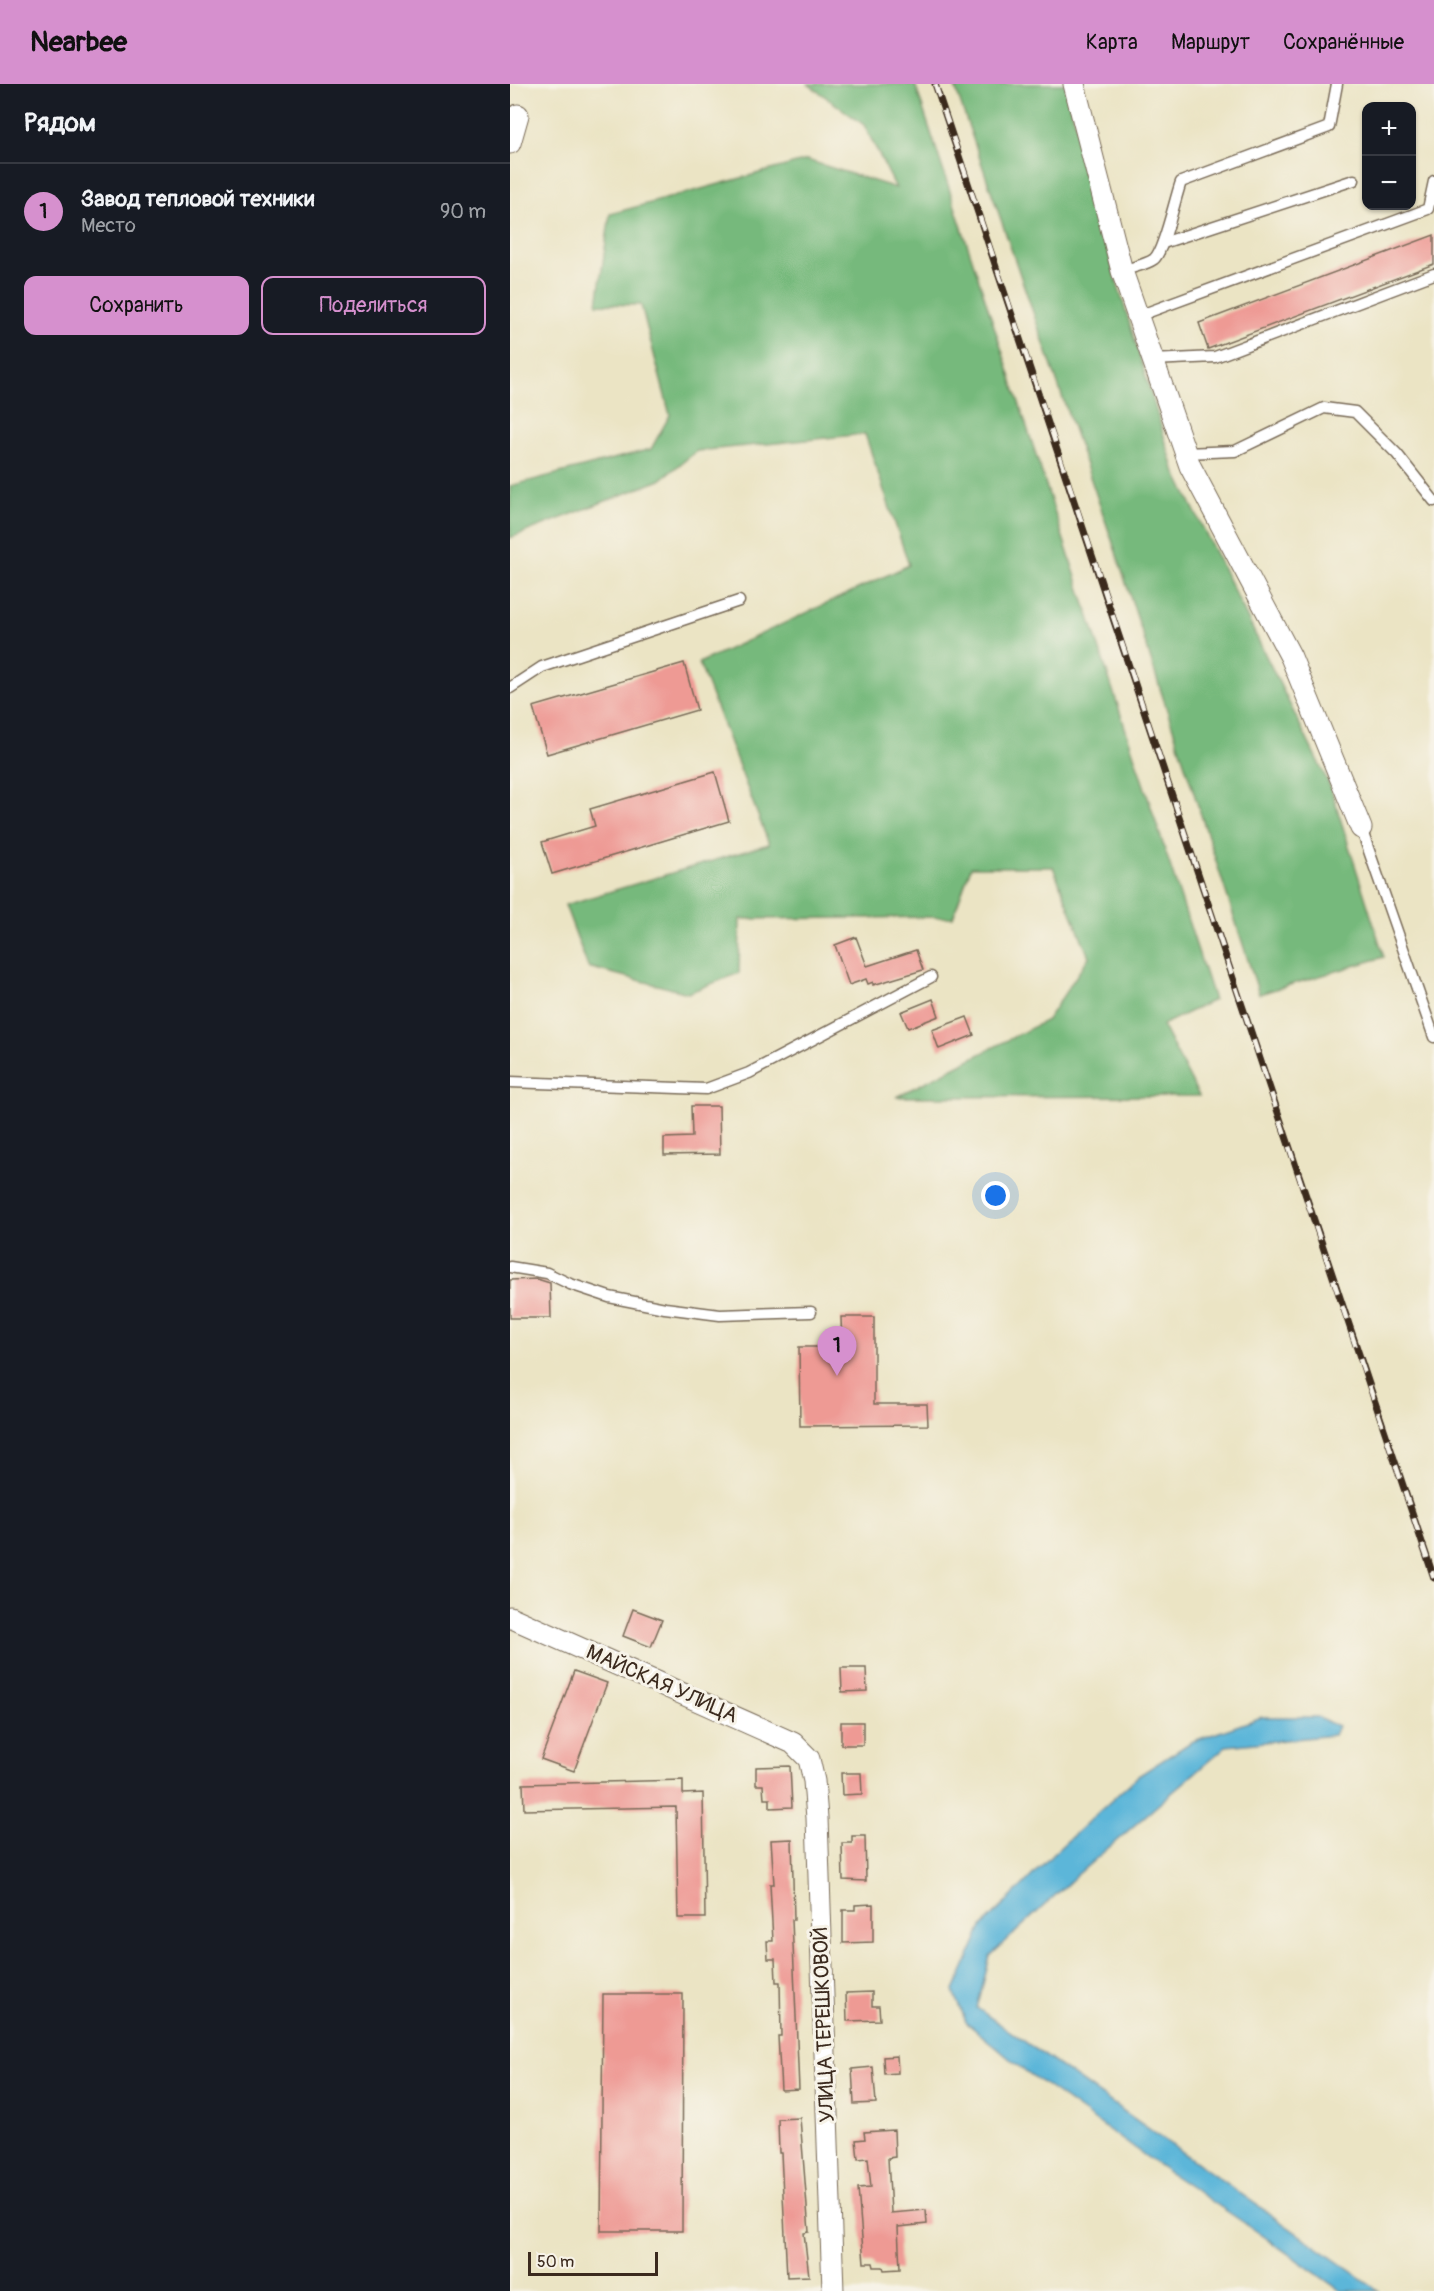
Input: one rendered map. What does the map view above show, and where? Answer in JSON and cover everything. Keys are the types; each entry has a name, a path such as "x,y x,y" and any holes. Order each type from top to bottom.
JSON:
{"street":[{"path":"1074,84 1122,271 1190,466 1291,657 1361,828"},
{"path":"510,143 518,115"},
{"name":"МАЙСКАЯ УЛИЦА","path":"510,1617 793,1743 808,1759"},
{"name":"УЛИЦА ТЕРЕШКОВОЙ","path":"808,1759 814,1781 817,1818 833,2291"}],"lane":[{"path":"1122,271 1155,258 1163,243 1181,182 1329,127 1337,84"},
{"path":"1163,243 1354,180"},
{"path":"1138,316 1428,209 1434,181"},
{"path":"1153,360 1215,357 1434,274"},
{"path":"1185,453 1235,451 1324,408 1355,412 1397,454 1434,501"},
{"path":"510,688 542,667 739,601"},
{"path":"1361,828 1434,1037"},
{"path":"510,1082 706,1089 749,1073 932,976"},
{"path":"510,1267 547,1273 570,1284 609,1297 665,1308 720,1315 811,1312"}],"green space":[{"path":"808,84 915,84 1214,1000 1162,1025 1199,1096 896,1097 1047,1020 1089,957 1053,867 971,867 953,917 740,919 739,973 688,993 588,967 565,905 769,844 699,663 909,565 865,434 697,451 660,480 510,538 510,486 651,449 670,415 641,305 597,304 610,214 807,160 896,188 864,125"},
{"path":"954,84 1065,84 1113,269 1174,469 1330,786 1384,957 1259,994 1114,546"}],"water":[{"path":"1262,1717 1316,1717 1338,1726 1334,1735 1226,1746 1077,1875 990,1956 977,2008 1379,2291 1341,2291 1165,2170 1017,2065 966,2022 954,1991 982,1927 1054,1853 1138,1776 1191,1742"}],"building":[{"path":"1434,235 1434,264 1208,349 1199,323"},
{"path":"684,663 697,710 547,754 533,707"},
{"path":"715,772 729,821 552,874 542,842 595,826 590,809"},
{"path":"856,937 867,966 916,950 923,970 873,985 873,982 868,984 866,979 849,985 835,945"},
{"path":"933,999 939,1016 908,1028 901,1012"},
{"path":"967,1017 974,1035 939,1049 932,1030"},
{"path":"691,1106 719,1106 720,1154 664,1155 664,1138 692,1137"},
{"path":"537,1279 550,1283 551,1318 510,1318 510,1280"},
{"path":"841,1317 874,1317 874,1404 927,1404 928,1425 800,1426 799,1347 842,1347"},
{"path":"633,1609 662,1620 651,1647 623,1636"},
{"path":"841,1668 866,1668 867,1691 842,1692"},
{"path":"574,1671 607,1683 574,1771 541,1759"},
{"path":"841,1722 863,1722 863,1745 841,1745"},
{"path":"790,1766 792,1807 770,1808 770,1799 764,1799 763,1785 756,1785 756,1767"},
{"path":"841,1773 861,1773 862,1794 842,1795"},
{"path":"683,1780 683,1794 703,1793 705,1918 678,1918 676,1807 524,1810 523,1784"},
{"path":"852,1836 865,1836 866,1881 843,1880 842,1843 852,1843"},
{"path":"792,1839 794,1920 792,1920 799,2089 781,2090 778,2036 781,2036 780,1982 776,1982 775,1959 768,1959 767,1941 773,1941 770,1884 774,1884 771,1840"},
{"path":"873,1904 873,1942 843,1943 843,1910 855,1910 855,1905"},
{"path":"872,1992 872,2006 879,2006 880,2020 847,2021 846,1993"},
{"path":"603,1994 683,1994 682,2231 601,2231"},
{"path":"897,2056 898,2073 884,2074 883,2057"},
{"path":"873,2067 876,2103 854,2104 852,2069"},
{"path":"800,2118 809,2232 804,2233 809,2276 787,2277 778,2119"},
{"path":"894,2130 895,2157 888,2158 891,2213 926,2210 927,2224 898,2227 900,2269 884,2270 883,2267 874,2267 873,2263 864,2263 858,2188 871,2187 868,2158 858,2159 856,2140 865,2139 864,2132"}],"railway":[{"path":"935,84 1434,1578"}],"place":[{"name":"Завод тепловой техники","path":"837,1376"}]}
